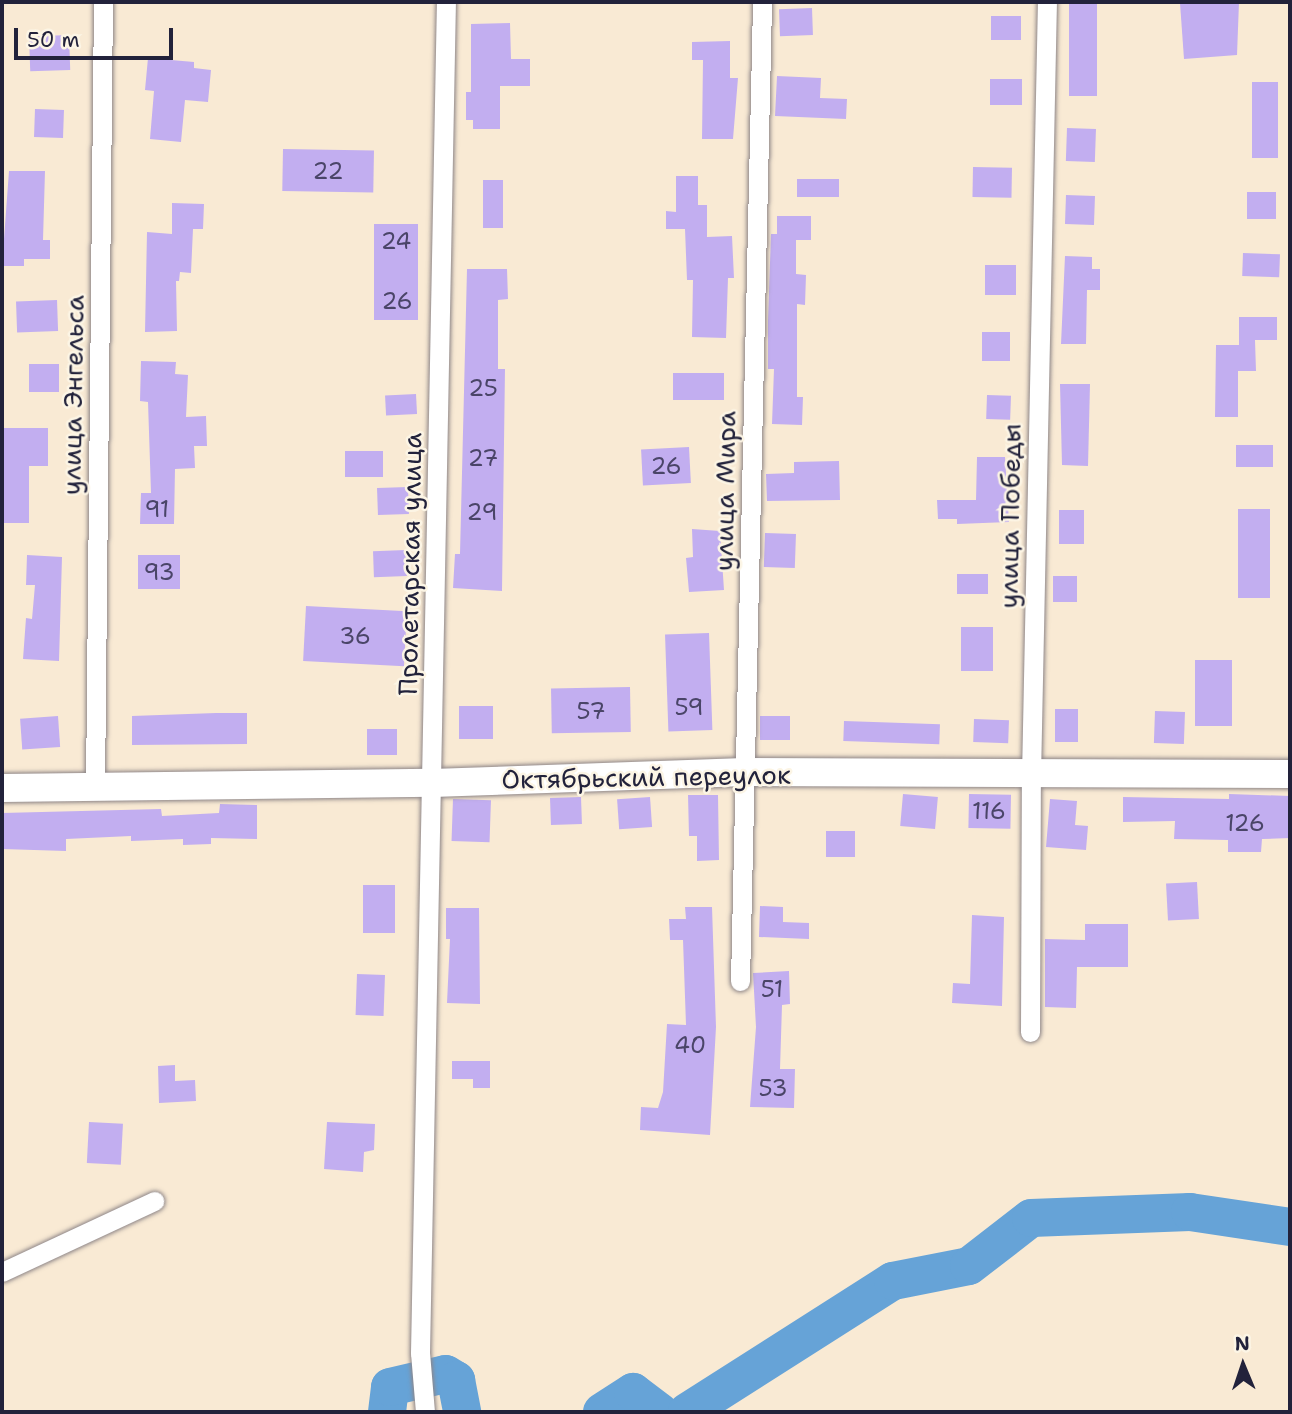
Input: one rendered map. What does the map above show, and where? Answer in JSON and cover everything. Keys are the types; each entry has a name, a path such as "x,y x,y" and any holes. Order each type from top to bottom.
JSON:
{"street":[{"name":"улица Энгельса","path":"95,789 103,2"},
{"name":"Пролетарская улица","path":"425,1412 420,1353 446,2"},
{"name":"улица Мира","path":"740,981 762,2"},
{"name":"улица Победы","path":"1030,1032 1031,776 1048,2"},
{"name":"Октябрьский переулок","path":"2,788 432,783 745,772 1031,776 1290,775"},
{"path":"2,1272 154,1201"}],"building":[{"path":"1239,2 1237,55 1184,59 1180,3"},
{"path":"1069,4 1097,4 1097,96 1069,96"},
{"path":"812,8 813,35 780,36 779,9"},
{"path":"991,16 1021,16 1021,40 991,40"},
{"path":"510,23 511,59 530,59 530,86 500,86 500,129 473,129 473,120 466,120 466,92 471,92 471,24"},
{"path":"69,35 70,70 30,71 29,36"},
{"path":"730,41 730,78 738,78 733,139 702,139 703,60 692,60 692,42"},
{"path":"148,58 194,62 194,68 211,70 208,102 185,100 181,142 150,139 154,91 145,90"},
{"path":"777,76 821,78 820,98 847,99 846,119 775,116"},
{"path":"990,79 1022,79 1022,105 990,105"},
{"path":"1252,82 1278,82 1278,158 1252,158"},
{"path":"35,109 64,110 63,138 34,137"},
{"path":"1067,128 1096,129 1095,162 1066,161"},
{"path":"283,149 374,151 373,193 282,191"},
{"path":"973,167 1012,168 1011,198 972,197"},
{"path":"9,171 45,171 43,240 50,240 50,259 24,259 24,266 2,266"},
{"path":"676,176 698,176 698,205 707,205 707,237 732,236 734,278 728,278 726,338 692,337 693,280 687,280 685,229 666,229 666,211 676,212"},
{"path":"797,179 839,179 839,197 797,197"},
{"path":"483,180 503,180 503,228 483,228"},
{"path":"1247,192 1276,192 1276,219 1247,219"},
{"path":"1066,195 1095,196 1094,225 1065,224"},
{"path":"172,203 204,204 203,229 193,229 191,273 180,272 179,281 176,281 177,331 145,332 147,232 172,234"},
{"path":"777,216 811,216 811,240 796,240 796,274 806,275 805,305 797,304 797,397 803,397 802,425 772,424 774,369 768,369 768,321 771,234 777,234"},
{"path":"374,224 418,224 418,320 374,320"},
{"path":"1243,253 1280,254 1279,277 1242,276"},
{"path":"1065,256 1092,257 1092,269 1100,269 1100,290 1087,290 1086,344 1061,344"},
{"path":"985,265 1016,265 1016,295 985,295"},
{"path":"467,269 507,269 508,299 498,300 498,369 505,369 502,591 453,588 455,554 460,554"},
{"path":"57,300 58,331 17,332 16,301"},
{"path":"1239,317 1277,317 1277,340 1255,340 1256,371 1238,371 1238,417 1215,417 1216,345 1239,345"},
{"path":"982,332 1010,332 1010,361 982,361"},
{"path":"141,361 176,362 175,374 188,375 186,417 206,416 207,446 194,446 195,468 175,469 174,524 140,524 141,493 151,493 148,402 140,401"},
{"path":"29,364 59,364 59,392 29,392"},
{"path":"673,373 724,373 724,400 673,400"},
{"path":"1060,384 1090,384 1088,466 1062,465"},
{"path":"416,394 417,414 386,416 385,396"},
{"path":"987,395 1011,396 1010,420 986,419"},
{"path":"2,428 48,428 48,466 29,466 29,523 2,523"},
{"path":"1236,445 1273,445 1273,467 1236,467"},
{"path":"689,447 691,483 643,485 641,450"},
{"path":"345,451 383,451 383,477 345,477"},
{"path":"977,457 1005,457 1009,522 957,524 957,519 938,519 937,500 976,500"},
{"path":"839,461 840,500 767,501 766,474 794,473 794,462"},
{"path":"408,487 409,514 378,515 377,488"},
{"path":"1238,509 1270,509 1270,598 1238,598"},
{"path":"1059,510 1084,510 1084,544 1059,544"},
{"path":"692,529 720,531 724,590 689,592 686,558 693,557"},
{"path":"765,533 796,534 795,568 764,567"},
{"path":"406,550 407,576 374,577 373,551"},
{"path":"27,555 62,557 59,661 23,659 26,618 32,619 35,585 26,585"},
{"path":"138,555 180,555 180,589 138,589"},
{"path":"957,574 988,574 988,594 957,594"},
{"path":"1053,576 1077,576 1077,602 1053,602"},
{"path":"306,606 407,611 404,666 303,661"},
{"path":"961,627 993,627 993,671 961,671"},
{"path":"709,633 712,730 668,731 665,635"},
{"path":"1195,660 1232,660 1232,726 1195,726"},
{"path":"630,687 631,732 552,733 551,688"},
{"path":"459,706 493,706 493,739 459,739"},
{"path":"1055,709 1078,709 1078,742 1055,742"},
{"path":"1155,711 1185,712 1184,744 1154,743"},
{"path":"247,713 247,744 132,745 132,716"},
{"path":"58,716 60,747 22,750 20,719"},
{"path":"760,716 790,716 790,740 760,740"},
{"path":"974,719 1009,720 1008,743 973,742"},
{"path":"844,721 940,724 939,744 843,741"},
{"path":"367,729 397,729 397,755 367,755"},
{"path":"903,794 938,797 935,829 900,826"},
{"path":"969,794 1011,795 1010,829 968,828"},
{"path":"1229,794 1290,796 1290,838 1262,839 1261,852 1228,852 1228,840 1174,839 1175,821 1123,822 1123,797 1229,799"},
{"path":"688,795 718,795 719,860 697,861 697,836 689,836"},
{"path":"581,797 582,824 551,825 550,798"},
{"path":"650,797 652,827 619,829 617,799"},
{"path":"453,799 491,800 490,842 452,841"},
{"path":"1050,799 1077,801 1075,825 1088,826 1086,850 1046,847"},
{"path":"220,804 257,805 257,839 211,838 211,844 183,845 183,839 131,841 131,836 66,839 66,851 2,849 2,813 161,809 162,816 219,813"},
{"path":"826,831 855,831 855,857 826,857"},
{"path":"1197,882 1199,919 1168,921 1166,884"},
{"path":"363,885 395,885 395,933 363,933"},
{"path":"760,906 783,907 783,922 809,923 809,939 759,937"},
{"path":"685,907 712,907 716,1027 710,1135 640,1130 641,1107 658,1108 663,1092 667,1024 686,1025 683,940 670,940 669,919 686,919"},
{"path":"446,908 479,908 480,1004 447,1003 450,939 446,939"},
{"path":"972,915 1004,917 1002,1006 952,1003 953,983 970,984"},
{"path":"1085,924 1128,924 1128,967 1077,967 1076,1008 1045,1007 1045,939 1085,940"},
{"path":"789,971 790,1004 782,1005 780,1069 795,1069 794,1108 750,1107 756,1027 753,973"},
{"path":"357,974 385,975 384,1016 356,1015"},
{"path":"452,1061 490,1061 490,1088 473,1088 473,1079 452,1079"},
{"path":"175,1065 175,1081 195,1080 196,1101 159,1103 158,1066"},
{"path":"89,1122 123,1124 121,1165 87,1163"},
{"path":"327,1122 375,1124 374,1150 364,1152 363,1172 324,1169"}],"waterway":[{"path":"687,1412 893,1281 969,1266 1031,1218 1190,1212 1290,1227"},
{"path":"387,1412 390,1387 446,1374 456,1380 462,1412"},
{"path":"602,1412 633,1392 660,1412"}]}
